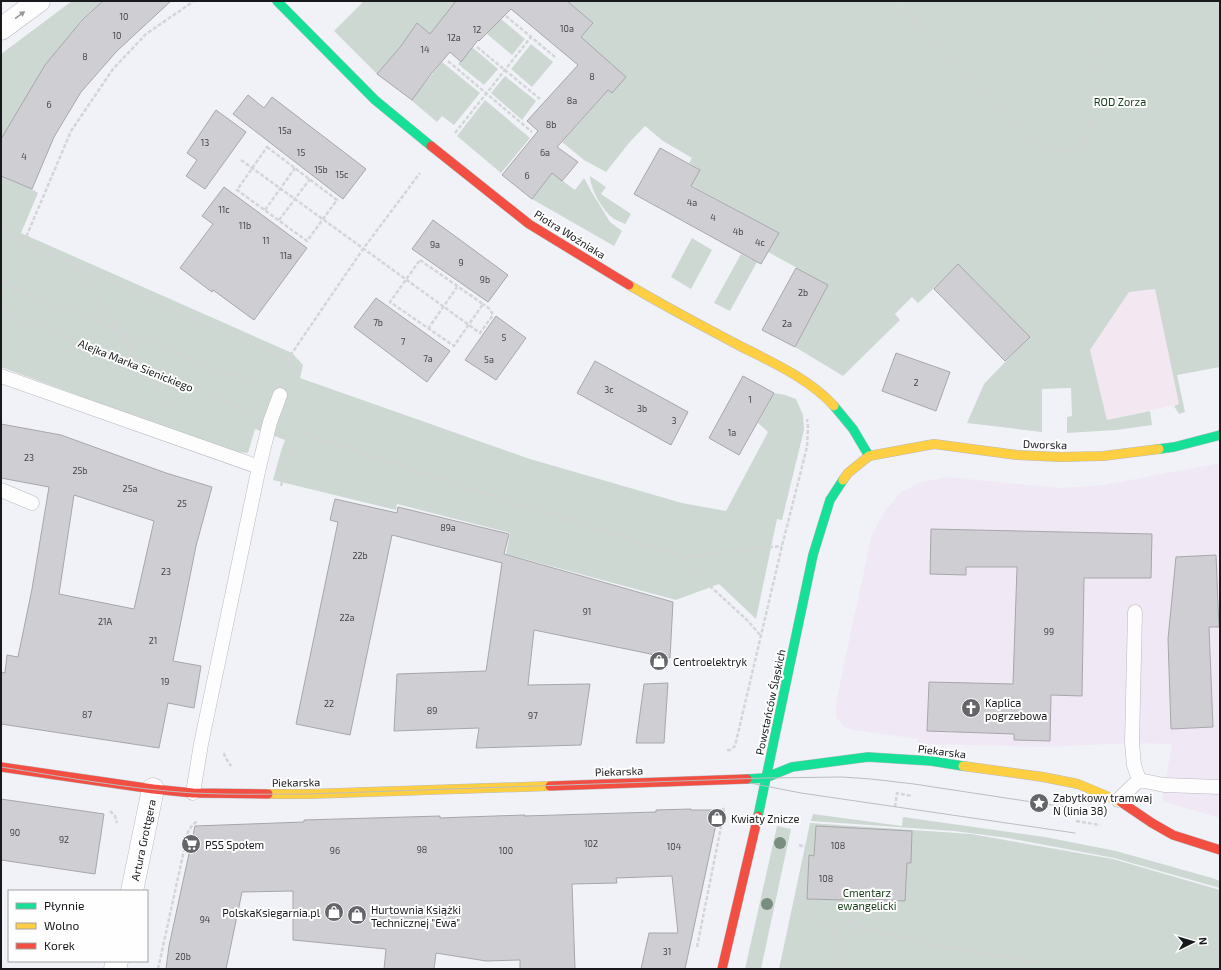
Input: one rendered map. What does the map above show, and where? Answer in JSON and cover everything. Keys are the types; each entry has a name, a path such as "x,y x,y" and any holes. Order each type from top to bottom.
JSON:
{"street":[{"path":"1,29 39,1"},
{"name":"Piotra Woźniaka","path":"276,1 375,100 529,224 662,305 785,369 825,396 853,429 869,456"},
{"name":"Dworska","path":"869,456 934,444 1017,455 1060,457 1103,456 1174,447 1220,435"},
{"name":"Powstańców Śląskich","path":"722,969 757,822 765,778 813,555 830,500 848,474 869,456"},
{"name":"Piekarska","path":"1,768 193,793 308,794 765,778 792,767 868,757 931,761 1078,784 1118,800 1173,835 1220,850"},
{"name":"Artura Grottgera","path":"132,890 153,789"}],"lane":[{"path":"1,376 259,467"},
{"path":"193,793 201,744 259,467 270,422 280,395"},
{"path":"1,490 32,503"},
{"path":"1135,612 1132,743 1134,764 1139,780"},
{"path":"1139,780 1164,785 1220,787"},
{"path":"1118,800 1139,780"}],"path":[{"path":"24,242 71,131 113,69 146,34 194,1"},
{"path":"895,1 1035,144 1051,152 1067,152 1078,148 1089,132 1103,1"},
{"path":"506,16 555,57"},
{"path":"454,134 531,37"},
{"path":"477,47 540,99"},
{"path":"448,61 532,132"},
{"path":"267,147 337,200 307,241 237,190 252,168 267,147"},
{"path":"241,160 406,280 444,306 469,325 480,333 492,315 490,309 483,304 457,287 420,260 406,280 390,302 454,346 469,325 483,304"},
{"path":"264,210 281,189 295,168"},
{"path":"1,282 280,395 292,353 364,249 422,171"},
{"path":"279,220 310,179"},
{"path":"1,232 290,360"},
{"path":"75,264 193,444"},
{"path":"428,329 457,287"},
{"name":"Alejka Marka Sienickiego","path":"1,312 143,367 270,422 685,558"},
{"path":"723,751 730,750 735,746 807,447 807,416"},
{"path":"293,435 294,430"},
{"path":"280,490 290,447"},
{"path":"685,558 782,546"},
{"path":"685,558 711,587 747,620 761,636"},
{"path":"224,752 230,766 236,768"},
{"path":"895,808 897,794 912,796"},
{"path":"697,949 724,812 723,807 719,804"},
{"path":"108,809 115,816 118,828"},
{"path":"158,969 188,832 193,824 199,820"},
{"path":"1076,821 1100,825"},
{"path":"799,845 808,848 801,892 805,911 813,920 829,928 837,928 850,922 860,914"},
{"path":"833,969 873,888"},
{"path":"854,926 942,946 1037,963"},
{"path":"829,928 836,937 841,952"}],"shaded area":[{"path":"1155,288 1179,404 1107,420 1090,350 1129,292"},
{"path":"1220,463 1220,818 1162,801 1172,744 1132,743 1045,747 918,744 918,739 853,730 844,727 836,717 836,704 872,534 885,511 901,492 919,483 946,477 1060,488 1104,485"}],"green space":[{"path":"72,1 103,1 83,18 45,66 1,143 1,54"},
{"path":"360,1 456,1 430,34 417,23 401,46 377,74 334,31 362,3"},
{"name":"ROD Zorza","path":"566,1 1220,1 1220,367 1177,375 1185,412 1179,414 1174,406 1179,404 1155,289 1129,292 1090,350 1107,420 1150,411 1152,425 1116,430 1067,433 1067,417 1072,416 1071,388 1042,389 1042,432 967,423 984,384 1029,337 959,265 918,303 912,297 895,314 900,320 843,376 795,347 828,285 768,252 778,233 691,185 700,170 689,163 692,158 663,141 645,126 629,143 606,172 584,160 562,142 616,81 577,42 593,23"},
{"path":"500,18 525,39 512,55 487,34"},
{"path":"531,44 553,62 532,87 511,69"},
{"path":"472,47 498,69 484,85 458,64"},
{"path":"442,62 480,93 454,125 442,116 437,122 411,100"},
{"path":"505,76 536,101 522,120 491,93"},
{"path":"485,100 530,138 501,173 457,136"},
{"path":"552,173 575,190 584,178 610,222 622,231 614,246 532,199"},
{"path":"1,176 38,193 21,233 292,353 303,365 300,378 530,459 682,503 726,511 768,432 758,423 774,393 796,399 803,415 804,430 782,520 777,519 756,619 719,584 676,600 506,554 510,533 397,504 396,510 273,480 285,440 255,429 248,453 237,452 189,436 1,367"},
{"path":"590,176 606,187 601,194 631,214 625,224 614,219 606,211 592,187"},
{"path":"692,238 712,250 691,289 671,277"},
{"path":"741,254 757,262 730,311 714,303"},
{"path":"813,814 902,826 903,817 1045,837 1116,851 1212,878 1220,881 1220,888 1114,858 1008,838 954,831 811,821"},
{"name":"Cmentarz ewangelicki","path":"810,823 971,834 1113,859 1220,890 1220,969 779,969"},
{"path":"777,826 791,829 761,969 745,969"}],"building":[{"path":"103,1 171,1 117,51 81,92 54,137 32,189 1,176 1,139 45,65 83,19"},
{"path":"456,1 567,1 593,23 581,37 626,77 612,93 608,90 557,147 578,162 562,181 552,173 532,199 502,175 538,131 527,121 578,65 511,9 479,41 478,40 461,62 450,52 431,74 412,100 377,74 401,46 417,23 430,34"},
{"path":"248,95 264,108 272,97 366,169 343,199 233,114"},
{"path":"216,110 246,132 205,189 186,176 197,160 187,153"},
{"path":"660,148 700,170 691,186 779,233 761,264 634,194"},
{"path":"224,187 307,248 254,320 213,290 212,292 180,268 213,224 202,216"},
{"path":"433,220 508,275 488,302 412,249"},
{"path":"958,264 1030,337 1005,361 934,289"},
{"path":"796,268 828,285 795,347 762,330"},
{"path":"376,298 450,351 427,382 354,327"},
{"path":"496,316 526,338 496,380 465,360"},
{"path":"896,353 950,372 936,411 882,391"},
{"path":"595,361 688,412 671,445 577,393"},
{"path":"743,376 774,393 739,455 709,438"},
{"path":"1,424 61,435 166,473 212,487 196,546 173,661 201,666 194,708 168,703 159,748 1,724 1,672 5,673 7,655 18,657 32,589 49,487 1,478","holes":["74,495 154,521 134,609 59,594"]},
{"path":"335,499 397,513 398,507 509,534 504,554 673,602 670,658 534,630 528,685 590,684 581,745 476,748 479,728 394,731 397,674 486,671 502,563 392,535 350,735 296,724 338,522 330,520"},
{"path":"931,529 1152,534 1151,578 1084,578 1082,696 1051,695 1050,741 1014,740 1014,734 927,731 929,682 1013,684 1017,567 966,567 966,575 930,574"},
{"path":"1216,555 1219,627 1209,627 1213,727 1171,729 1168,639 1176,557"},
{"path":"668,683 664,743 636,743 644,684"},
{"path":"1,799 104,814 95,874 1,860"},
{"path":"656,810 719,810 685,969 641,969 649,933 678,933 672,876 616,878 617,883 572,884 575,969 520,969 520,960 486,961 436,953 434,969 384,969 386,949 293,940 293,891 242,892 226,969 166,969 169,946 195,826 304,822 304,820 440,816 440,818 525,815 524,816 656,812"},
{"path":"816,826 912,831 911,863 907,863 905,901 843,898 843,900 807,899 809,855 814,856"}],"tram line":[{"path":"1,767 145,789 193,793 237,794 308,794 765,778 842,777 914,784 1078,809"},
{"path":"750,783 801,793 1075,833"}],"traffic: fast":[{"path":"277,1 375,100 431,146"},
{"path":"834,406 853,429 869,456"},
{"path":"1159,449 1174,447 1220,435"},
{"path":"758,816 813,555 830,500 843,480"},
{"path":"747,779 765,778 792,767 868,757 931,761 963,766"}],"traffic: slow":[{"path":"629,285 685,317 791,372 814,388 834,406"},
{"path":"843,480 848,473 869,456 934,444 1017,455 1060,457 1103,456 1159,449"},
{"path":"963,766 1043,777 1078,784 1121,802"},
{"path":"268,794 550,786"}],"traffic: jam":[{"path":"431,146 529,224 629,285"},
{"path":"1,767 153,789 193,793 268,794"},
{"path":"550,786 747,779"},
{"path":"1121,802 1173,835 1220,850"},
{"path":"722,969 758,816"}],"place":[{"name":"Centroelektryk","path":"659,661"},
{"name":"Kaplica pogrzebowa","path":"971,708"},
{"name":"Zabytkowy tramwaj N (linia 38)","path":"1039,803"},
{"name":"Kwiaty Znicze","path":"717,818"},
{"name":"PSS Społem","path":"191,844"},
{"name":"PolskaKsiegarnia.pl","path":"334,912"},
{"name":"Hurtownia Książki Technicznej \"Ewa\"","path":"357,915"}]}
